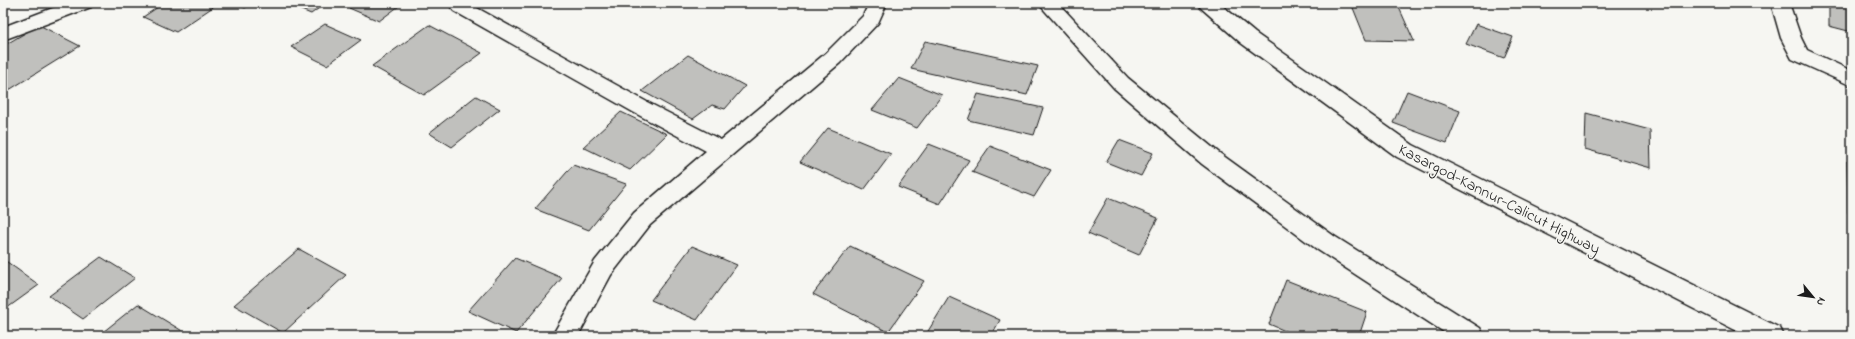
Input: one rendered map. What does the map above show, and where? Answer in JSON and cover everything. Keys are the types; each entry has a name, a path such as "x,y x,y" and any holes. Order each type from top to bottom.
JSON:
{"main road":[{"path":"3,34 84,3"},
{"path":"457,3 468,11 640,107 722,150"},
{"path":"565,336 603,268 642,219 833,58 871,19 878,3"},
{"path":"1047,3 1122,83 1210,158 1326,244 1471,336"},
{"name":"Kasargod-Kannur-Calicut Highway","path":"1207,3 1248,38 1405,151 1771,336"},
{"path":"1780,3 1791,38 1799,54 1852,79"}],"building":[{"path":"164,3 203,3 213,7 176,32 143,17"},
{"path":"236,3 252,3 245,8"},
{"path":"284,3 326,3 311,14"},
{"path":"356,3 403,3 379,21 349,8"},
{"path":"1351,3 1397,3 1414,41 1366,40"},
{"path":"1829,3 1852,3 1852,32 1829,26"},
{"path":"325,24 361,40 327,65 291,47"},
{"path":"1476,24 1513,37 1504,58 1466,44"},
{"path":"39,25 80,46 9,90 3,87 3,46"},
{"path":"429,25 482,53 424,95 372,66"},
{"path":"925,41 1038,66 1027,95 911,69"},
{"path":"688,55 745,86 725,109 712,105 693,119 642,91"},
{"path":"899,78 942,95 917,128 872,110"},
{"path":"1407,91 1460,111 1447,143 1393,123"},
{"path":"978,94 1043,108 1034,135 968,120"},
{"path":"476,96 500,109 452,147 429,133"},
{"path":"621,112 667,134 630,170 583,147"},
{"path":"1586,113 1650,130 1651,168 1585,149"},
{"path":"828,128 891,154 864,190 800,162"},
{"path":"1119,140 1153,153 1141,176 1106,162"},
{"path":"929,144 969,160 940,204 898,187"},
{"path":"990,146 1051,170 1034,197 972,172"},
{"path":"1847,161 1852,163 1852,215 1848,213"},
{"path":"573,165 626,184 589,230 535,209"},
{"path":"1108,198 1158,218 1139,255 1088,233"},
{"path":"692,246 737,265 697,320 651,300"},
{"path":"850,246 924,281 888,332 813,294"},
{"path":"299,249 346,275 283,333 234,305"},
{"path":"101,257 135,278 83,319 49,296"},
{"path":"515,258 562,278 516,333 468,311"},
{"path":"3,259 39,285 3,311"},
{"path":"1286,280 1367,312 1359,336 1297,336 1269,324"},
{"path":"949,297 1000,320 991,336 925,336"},
{"path":"138,304 184,332 180,336 98,336"},
{"path":"646,330 657,336 640,336"}]}
